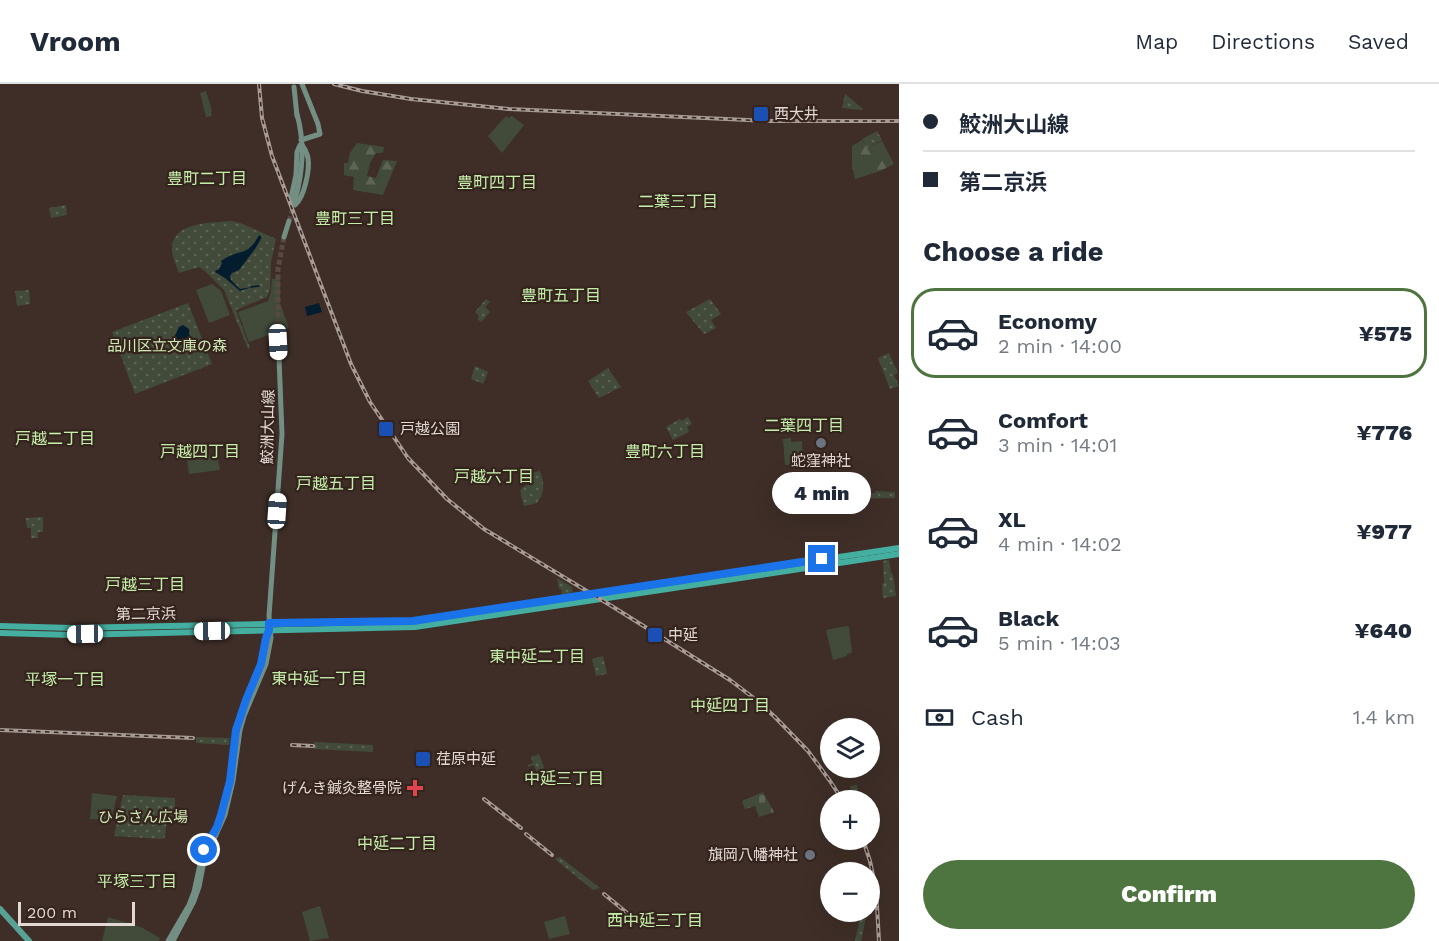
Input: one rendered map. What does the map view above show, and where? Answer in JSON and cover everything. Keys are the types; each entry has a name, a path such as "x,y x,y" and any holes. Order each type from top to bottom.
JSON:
{"highway":[{"name":"第二京浜","path":"0,633 72,635 413,621 899,548"},
{"name":"第二京浜","path":"0,626 72,628 415,627 899,554"}],"main road":[{"path":"301,143 308,164 303,193 295,205 291,198 296,175 297,152 301,143 320,134 318,123 302,84"},
{"path":"294,87 302,162 295,200"},
{"path":"284,237 289,221"},
{"name":"鮫洲大山線","path":"171,941 194,901 204,861 225,815 234,781 240,730 266,664 271,638 269,627 282,434 278,332"},
{"path":"0,909 29,941"},
{"path":"0,914 24,941"}],"green space":[{"path":"206,91 212,116 206,117 200,93"},
{"path":"845,94 863,109 842,108"},
{"path":"506,116 508,118 512,116 524,125 502,153 488,136"},
{"path":"877,131 882,140 867,148 862,139"},
{"path":"862,140 867,148 882,141 894,164 855,179 852,146"},
{"path":"357,143 384,147 383,153 376,153 370,163 367,176 376,178 383,160 397,161 383,195 353,190 354,177 344,175 344,163 348,163 350,153"},
{"path":"66,205 67,215 51,218 49,208"},
{"path":"232,221 276,239 271,262 270,290 267,297 236,310 250,348 248,349 224,290 199,267 179,273 172,251 173,241 185,229 204,223"},
{"path":"272,279 280,279 280,303 289,328 249,342 238,312 268,301"},
{"path":"212,284 221,291 230,315 209,323 196,290"},
{"path":"29,290 30,304 17,306 15,291"},
{"path":"486,299 490,302 485,307 490,312 481,322 477,319 479,316 475,312"},
{"path":"710,299 721,314 711,320 716,328 704,334 686,312"},
{"name":"品川区立文庫の森","path":"188,303 212,364 135,394 112,332"},
{"path":"889,353 898,373 894,375 899,386 890,389 878,358"},
{"path":"475,366 488,372 483,384 471,379"},
{"path":"608,368 621,387 599,398 588,381"},
{"path":"688,417 692,424 687,427 689,432 673,440 666,427"},
{"path":"791,438 791,442 802,441 803,464 785,465 783,439"},
{"path":"217,454 220,470 189,474 187,459"},
{"path":"540,471 543,484 542,494 537,503 524,506 520,491 529,484 531,473"},
{"path":"829,485 833,485 834,495 845,495 845,498 856,497 856,494 875,493 875,491 895,492 895,498 779,504 778,501 824,496 824,490 829,489"},
{"path":"43,517 43,532 38,532 38,538 31,538 31,528 27,528 26,518"},
{"path":"889,560 896,596 883,598 883,561"},
{"path":"557,578 572,587 573,592 562,595"},
{"path":"847,626 852,653 833,660 826,630"},
{"path":"603,656 607,674 596,676 592,659"},
{"path":"196,737 230,738 229,745 196,743"},
{"path":"314,742 373,745 373,752 314,749"},
{"path":"539,754 545,770 537,773 534,765 528,767 528,765 533,763 531,757"},
{"path":"857,785 858,790 851,790 850,786"},
{"path":"763,792 774,812 759,817 755,806 745,809 742,801"},
{"path":"92,793 117,796 111,820 90,819"},
{"name":"ひらさん広場","path":"123,795 175,798 175,816 167,817 163,839 114,836"},
{"path":"560,857 600,888 593,890 556,860"},
{"path":"320,906 329,938 310,941 302,912"},
{"path":"565,916 570,934 549,939 544,922"},
{"path":"108,917 141,927 160,938 159,941 102,941"},
{"path":"859,922 865,922 861,941 855,941"}],"water":[{"path":"259,235 262,237 255,249 239,270 230,276 240,289 252,287 240,291 215,272 222,264 221,261 251,247"},
{"path":"319,303 322,312 307,316 305,307"},
{"path":"183,325 189,329 190,339 176,348 173,347 171,344 179,327"}],"waterway":[{"path":"251,287 259,286"}],"tunnel":[{"path":"289,221 295,202"},
{"path":"278,332 278,269 284,237"}],"railway":[{"path":"259,84 262,118 272,156 351,364 370,402 408,458 447,499 484,529 730,680 755,699 808,751 836,790"},
{"path":"334,84 411,99 509,109 769,121 899,121"},
{"path":"0,730 193,738"},
{"path":"292,745 313,746"},
{"path":"484,799 521,828"},
{"path":"526,834 552,855"},
{"path":"866,850 876,889 879,941"},
{"path":"604,894 643,926"}],"place":[{"name":"西大井","path":"761,114"},
{"name":"戸越公園","path":"386,429"},
{"name":"蛇窪神社","path":"821,443"},
{"name":"中延","path":"655,635"},
{"name":"荏原中延","path":"423,759"},
{"name":"げんき鍼灸整骨院","path":"415,788"},
{"name":"旗岡八幡神社","path":"810,855"}],"district":[{"name":"豊町二丁目","path":"207,178"},
{"name":"豊町四丁目","path":"497,182"},
{"name":"二葉三丁目","path":"678,201"},
{"name":"豊町三丁目","path":"355,218"},
{"name":"豊町五丁目","path":"561,295"},
{"name":"二葉四丁目","path":"804,425"},
{"name":"戸越二丁目","path":"55,438"},
{"name":"戸越四丁目","path":"200,451"},
{"name":"豊町六丁目","path":"665,451"},
{"name":"戸越六丁目","path":"494,476"},
{"name":"戸越五丁目","path":"336,483"},
{"name":"戸越三丁目","path":"145,584"},
{"name":"東中延二丁目","path":"537,656"},
{"name":"東中延一丁目","path":"319,678"},
{"name":"平塚一丁目","path":"65,679"},
{"name":"中延四丁目","path":"730,705"},
{"name":"中延三丁目","path":"564,778"},
{"name":"中延二丁目","path":"397,843"},
{"name":"平塚三丁目","path":"137,881"},
{"name":"西中延三丁目","path":"655,920"}],"route":[{"path":"204,850 221,815 230,781 236,730 261,664 269,623 413,621 822,559"}]}
